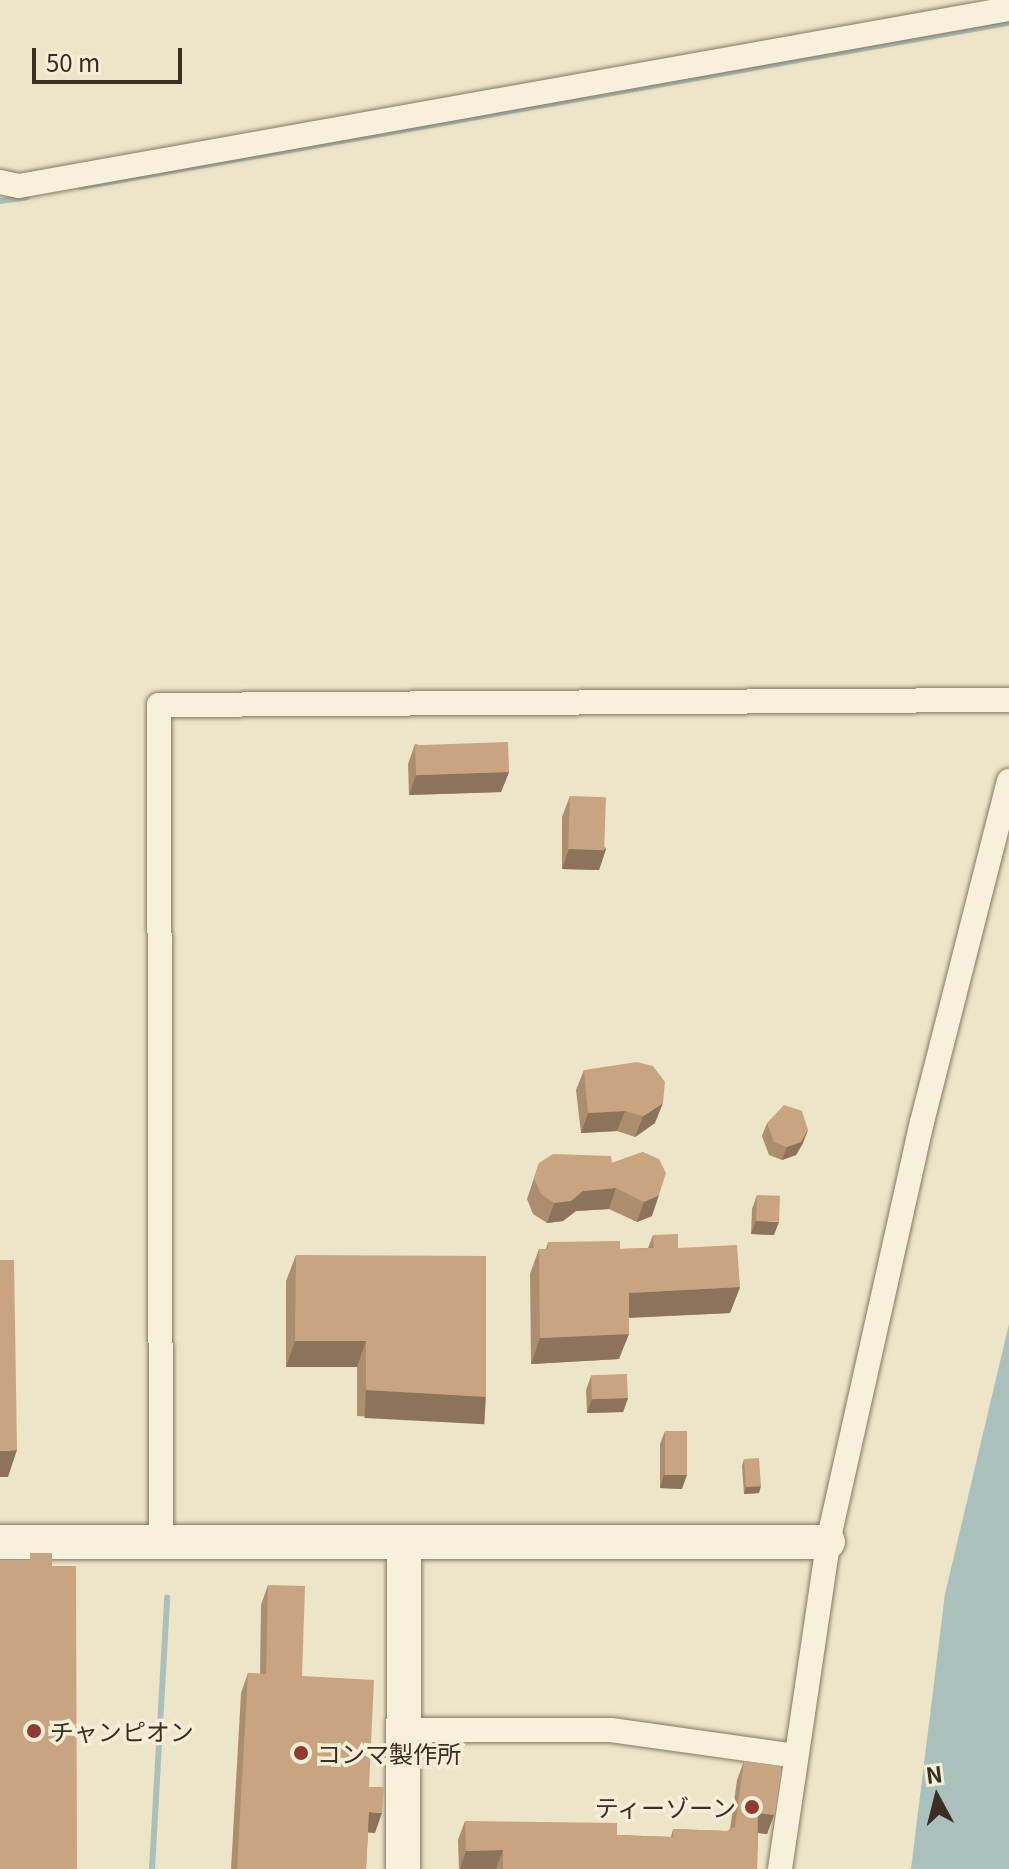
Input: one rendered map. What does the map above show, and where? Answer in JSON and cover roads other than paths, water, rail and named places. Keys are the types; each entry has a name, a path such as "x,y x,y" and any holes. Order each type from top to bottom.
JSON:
{"street":[{"path":"0,182 19,186 1009,9"},
{"path":"161,1541 159,705 1009,700"},
{"path":"780,1869 828,1542 908,1182 1009,781"},
{"path":"0,1542 828,1542"},
{"path":"403,1869 404,1542"},
{"path":"404,1730 611,1730 795,1756"}],"water":[{"path":"1009,1324 1009,1869 911,1869 945,1594"}],"waterway":[{"path":"81,187 1008,23 1008,16"},
{"path":"0,201 27,197"},
{"path":"152,1869 167,1597"}],"place":[{"name":"チャンピオン","path":"34,1731"},
{"name":"コンマ製作所","path":"301,1753"},
{"name":"ティーゾーン","path":"752,1807"}]}
